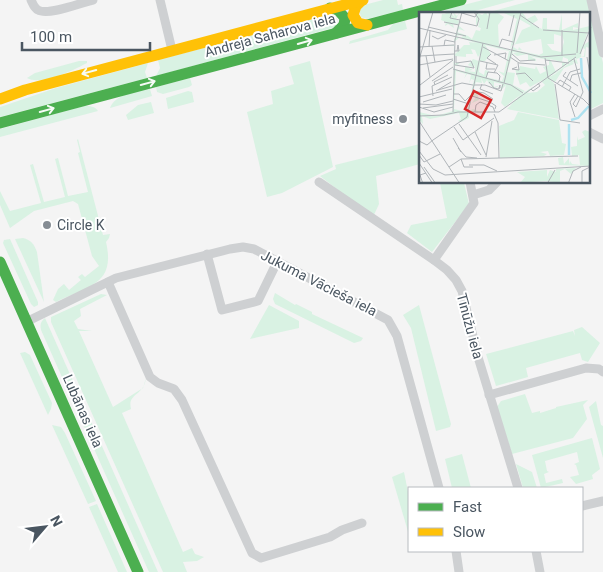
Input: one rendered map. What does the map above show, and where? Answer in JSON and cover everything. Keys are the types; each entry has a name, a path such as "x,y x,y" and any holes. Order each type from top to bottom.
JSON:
{"street":[{"path":"31,0 34,7 39,11 48,12 92,0"},
{"path":"160,0 172,50"},
{"path":"363,0 356,6 353,15 358,23 367,25"},
{"name":"Andreja Saharova iela","path":"0,99 25,90 363,0"},
{"name":"Andreja Saharova iela","path":"431,11 461,0"},
{"path":"591,0 603,53"},
{"path":"330,8 340,11 345,18 344,25 336,33"},
{"name":"Andreja Saharova iela","path":"0,123 336,33 419,14"},
{"path":"590,116 603,109"},
{"path":"590,132 603,139"},
{"name":"Tīnūžu iela","path":"319,182 434,260 456,280 462,291 489,395 518,487"},
{"path":"434,260 474,203 470,184"},
{"path":"473,195 489,190 495,184"},
{"name":"Jukuma Vācieša iela","path":"26,322 108,282 208,254 243,247 254,249 381,315 394,327 439,487"},
{"path":"208,254 222,310 258,301 277,262"},
{"name":"Lubānas iela","path":"0,262 138,572"},
{"path":"108,282 150,377 158,383 174,389 182,400 252,553 261,558 330,537 342,530 362,523"},
{"path":"489,395 586,368 599,369 603,372"},
{"path":"583,506 603,501"},
{"path":"456,552 460,572"},
{"path":"536,552 540,572"}],"green space":[{"path":"383,0 397,0 398,5 402,4 403,10 367,19 361,17 359,10 364,5"},
{"path":"483,0 515,0 471,12 443,12"},
{"path":"534,0 588,0 603,63 603,103 590,110 590,12 489,12"},
{"path":"333,14 337,20 336,27 156,76 160,68 158,60"},
{"path":"405,21 407,29 349,44 350,41 388,30 393,24"},
{"path":"79,61 87,61 87,63 49,79 33,80 27,78 35,73"},
{"path":"310,61 333,167 282,193 267,197 247,112 273,104 271,91 294,84 289,67"},
{"path":"148,63 145,72 147,78 0,117 0,107 56,88"},
{"path":"190,78 192,85 189,87 163,94 157,92 156,87"},
{"path":"150,89 152,96 110,108 122,96"},
{"path":"188,91 192,92 194,102 168,109 166,98"},
{"path":"151,102 154,113 128,120 126,115 138,105"},
{"path":"84,106 95,108 98,111 0,137 0,129"},
{"path":"78,139 103,235 110,234 106,242 107,267 103,276 97,282 56,302 53,300 58,289 64,284 69,290 81,280 78,277 82,274 85,277 99,266 92,256 78,204 73,201 34,211 10,228 0,205 0,191 10,211 41,203 30,165 33,164 44,202 65,197 55,159 58,158 68,196 88,192 78,153 80,152"},
{"path":"419,144 419,164 376,176 379,204 373,217 320,176 336,169 335,165"},
{"path":"440,184 464,184 469,204 432,252 407,233 411,225 447,218"},
{"path":"23,238 32,243 37,252 44,302 15,239"},
{"path":"10,239 38,302 38,305 34,307 3,243 4,240"},
{"path":"275,293 295,305 312,312 312,314 363,338 361,341 354,343 275,304 273,299"},
{"path":"101,294 107,295 80,309 81,316 74,321 78,329 92,331 79,331 113,407 142,389 131,400 131,409 122,413 183,552 192,548 195,554 204,557 197,561 183,562 187,572 163,572 51,322 51,317"},
{"path":"269,305 299,321 299,328 250,339"},
{"path":"419,305 451,424 450,427 436,431 411,328 403,315"},
{"path":"45,318 158,572 149,572 41,330 42,321"},
{"path":"582,327 600,343 588,362 582,360 580,353 526,368 528,377 496,386 486,354 573,331 575,336 574,330"},
{"path":"25,352 30,355 52,403 48,415 20,353"},
{"path":"525,394 532,413 540,411 540,413 556,407 588,400 583,405 587,419 573,438 512,454 497,407 501,401"},
{"path":"596,401 601,425 603,426 603,458 589,407"},
{"path":"52,425 61,427 65,433 96,501 88,504"},
{"path":"592,438 600,469 592,475 593,479 576,484 570,477 579,475 574,464 579,462 577,452 545,461 547,471 549,472 544,474 546,483 562,479 563,483 541,487 532,455"},
{"path":"462,454 471,487 452,487 445,459"},
{"path":"516,464 532,472 537,487 523,487"},
{"path":"404,472 408,492 408,532 392,477"},
{"path":"97,504 127,572 118,572 89,507"}],"traffic: fast":[{"path":"0,123 461,0"},
{"path":"330,8 338,10 345,18 344,25 336,33"},
{"path":"0,262 138,572"}],"traffic: slow":[{"path":"362,0 356,6 353,15 358,23 367,25"},
{"path":"0,99 25,90 363,0"}],"place":[{"name":"myfitness","path":"403,119"},
{"name":"Circle K","path":"47,225"}]}
